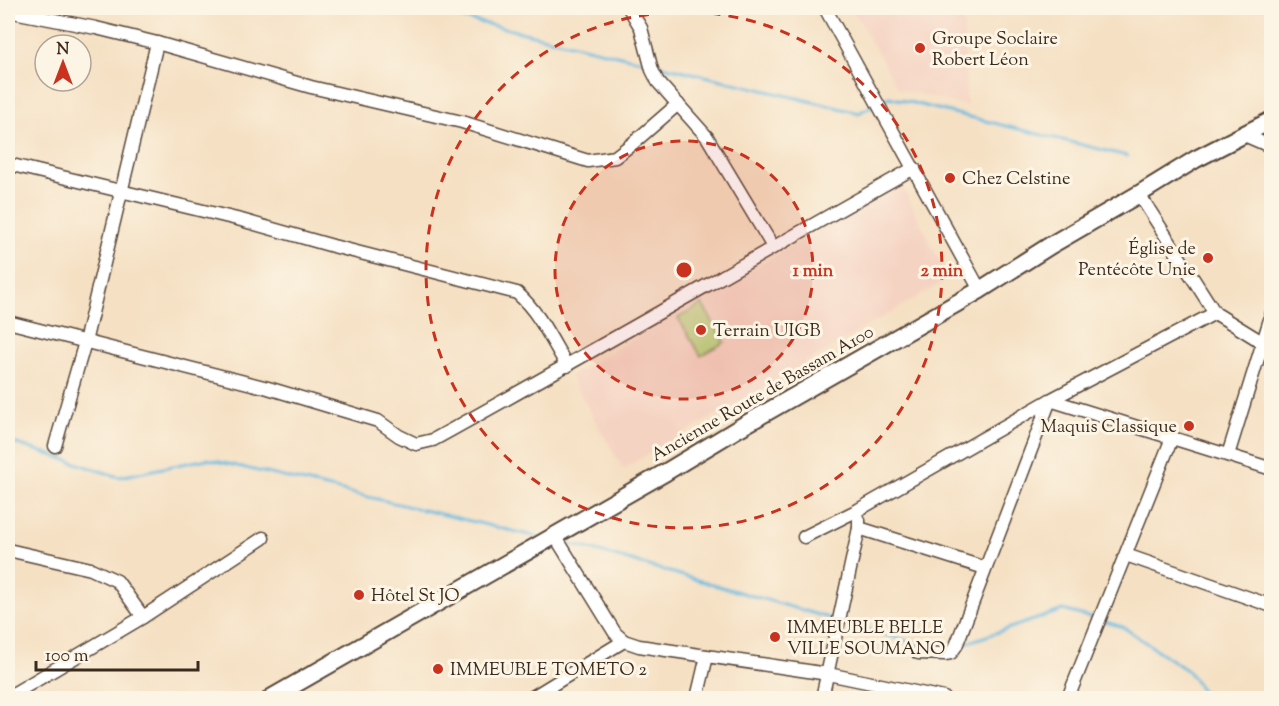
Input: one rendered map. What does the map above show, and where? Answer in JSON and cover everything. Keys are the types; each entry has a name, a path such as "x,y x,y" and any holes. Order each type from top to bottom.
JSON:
{"main road":[{"name":"Ancienne Route de Bassam A100","path":"271,699 980,290 1196,159 1272,120"}],"street":[{"path":"629,8 641,28 652,70 658,82 707,137 773,247"},
{"path":"825,8 980,290"},
{"path":"8,11 96,28 156,43 311,87 462,123 588,160 615,157 678,104"},
{"path":"55,446 85,342 156,43"},
{"path":"1242,134 1272,147"},
{"path":"8,164 241,220 518,293 528,302 567,366"},
{"path":"8,322 268,388 378,421 399,436 416,444 433,440 567,366 914,168"},
{"path":"1139,194 1215,313 1262,342"},
{"path":"804,537 858,510 1050,400 1215,313"},
{"path":"1228,455 1272,313"},
{"path":"1050,400 1272,469"},
{"path":"918,652 945,654 951,653 956,646 1050,400"},
{"path":"1068,699 1172,438"},
{"path":"822,699 859,528 858,510"},
{"path":"859,528 985,568"},
{"path":"555,536 615,633 624,641 639,646 828,674 939,698"},
{"path":"8,697 143,617 263,538"},
{"path":"8,549 91,569 117,581 143,617"},
{"path":"1126,555 1272,606"},
{"path":"531,699 624,641"},
{"path":"697,699 707,656"}],"shaded area":[{"name":"Groupe Soclaire Robert Léon","path":"852,8 963,8 967,106 898,89"},
{"path":"901,183 948,279 623,469 570,376"}],"green space":[{"name":"Terrain UIGB","path":"702,304 725,342 701,356 678,318"}],"waterway":[{"path":"420,8 646,62"},
{"path":"655,64 859,113 875,104"},
{"path":"881,101 889,97 1127,156"},
{"path":"8,441 119,477 207,459 538,537"},
{"path":"565,543 836,620"},
{"path":"960,645 1063,610 1096,619"},
{"path":"1102,621 1123,627 1188,671 1207,698"},
{"path":"842,622 931,648"}],"place":[{"name":"Groupe Soclaire Robert Léon","path":"920,48"},
{"name":"Chez Celstine","path":"950,178"},
{"name":"Église de Pentécôte Unie","path":"1208,258"},
{"name":"Terrain UIGB","path":"701,330"},
{"name":"Maquis Classique","path":"1189,426"},
{"name":"Hôtel St JO","path":"359,595"},
{"name":"IMMEUBLE BELLE VILLE SOUMANO","path":"775,637"},
{"name":"IMMEUBLE TOMETO 2","path":"438,669"}]}
